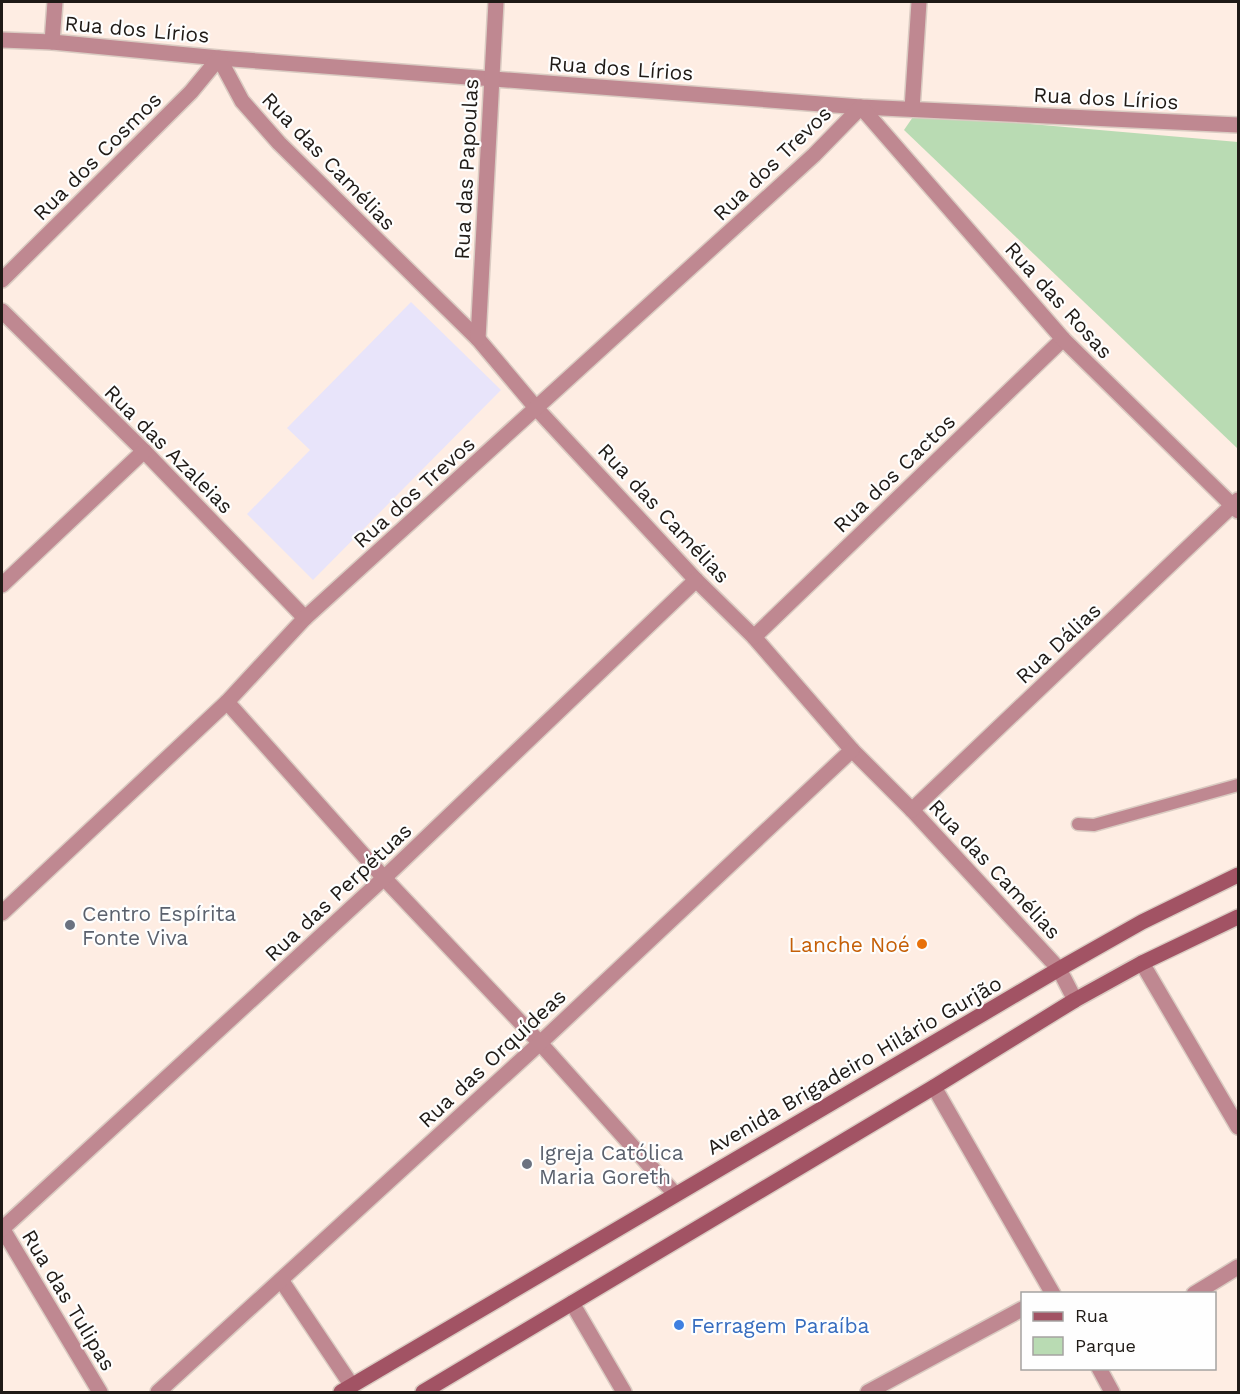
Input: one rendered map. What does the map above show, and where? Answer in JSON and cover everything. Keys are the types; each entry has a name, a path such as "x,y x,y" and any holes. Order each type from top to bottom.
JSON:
{"street":[{"path":"52,42 55,2"},
{"name":"Rua das Papoulas","path":"478,339 496,2"},
{"path":"912,109 919,2"},
{"name":"Rua dos Lírios","path":"2,40 52,42 219,58 861,107 1239,125"},
{"name":"Rua dos Cosmos","path":"2,280 191,92 219,58"},
{"name":"Rua das Camélias","path":"219,58 242,100 279,143 478,339 537,409 696,580 754,637 852,750 912,810 1059,969 1075,1000"},
{"name":"Rua das Rosas","path":"861,107 1063,339 1237,506"},
{"name":"Rua dos Trevos","path":"2,914 227,702 305,618 537,409 814,154 861,107"},
{"name":"Rua das Azaleias","path":"2,311 144,452 305,618"},
{"name":"Rua dos Cactos","path":"754,637 1063,339"},
{"path":"2,585 144,452"},
{"name":"Rua Dálias","path":"912,810 1237,506"},
{"name":"Rua das Perpétuas","path":"2,1229 384,878 696,580"},
{"path":"227,702 384,878 540,1043 675,1194"},
{"name":"Rua das Orquídeas","path":"158,1392 540,1043 852,750"},
{"name":"Avenida Brigadeiro Hilário Gurjão","path":"347,1389 1059,969 1142,922 1239,875"},
{"path":"423,1392 934,1088 1075,1000 1142,963 1239,917"},
{"path":"1142,963 1239,1127"},
{"path":"934,1088 1051,1292"},
{"name":"Rua das Tulipas","path":"2,1229 100,1392"},
{"path":"1196,1292 1239,1267"},
{"path":"281,1280 347,1389"},
{"path":"572,1303 624,1392"},
{"path":"868,1392 1021,1310"},
{"path":"1100,1370 1112,1392"}],"lane":[{"path":"1078,824 1094,825 1239,785"}],"shaded area":[{"path":"411,302 501,390 313,580 247,514 310,450 287,428"}],"green space":[{"path":"915,114 1238,142 1238,449 904,130"}],"place":[{"name":"Centro Espírita Fonte Viva","path":"70,925"},
{"name":"Lanche Noé","path":"922,944"},
{"name":"Igreja Católica Maria Goreth","path":"527,1164"},
{"name":"Ferragem Paraíba","path":"679,1325"}]}
